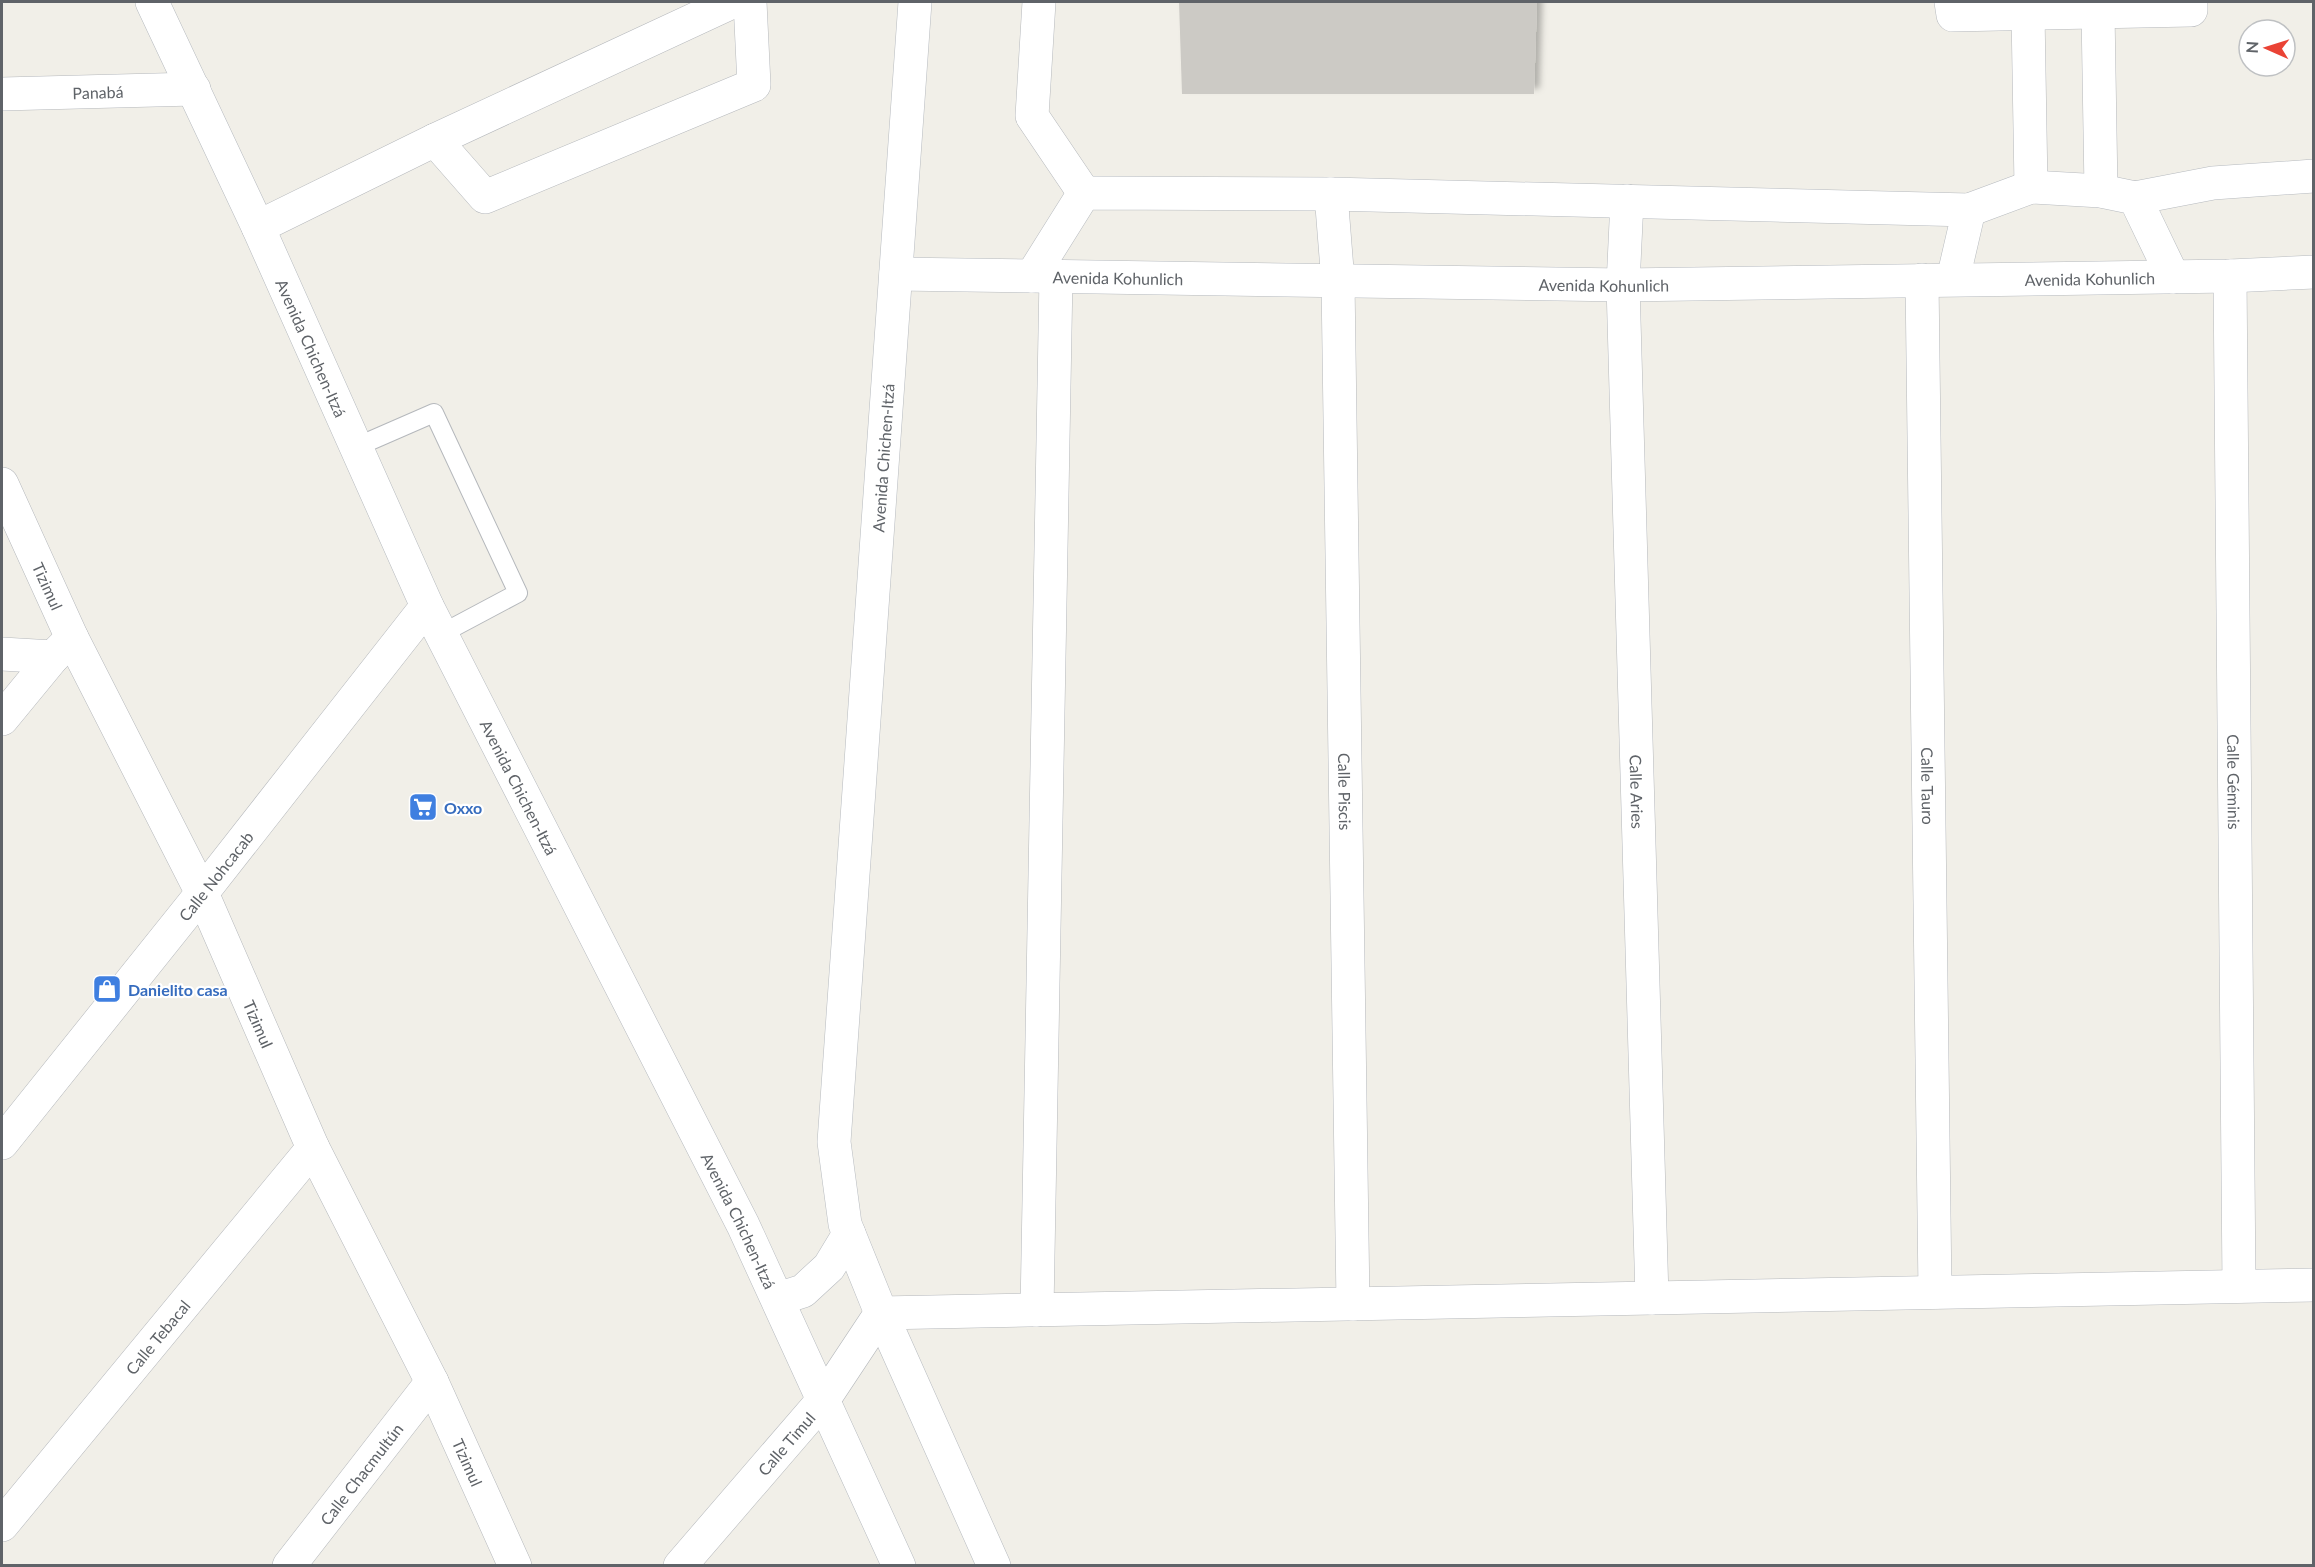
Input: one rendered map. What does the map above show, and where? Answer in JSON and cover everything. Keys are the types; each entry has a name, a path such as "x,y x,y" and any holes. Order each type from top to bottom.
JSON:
{"street":[{"name":"Avenida Chichen-Itzá","path":"152,2 258,227 427,606 743,1225 899,1566"},
{"path":"258,227 435,140 732,2"},
{"path":"435,140 485,197 754,85 750,2"},
{"name":"Avenida Chichen-Itzá","path":"915,2 834,1142 845,1224 880,1312 994,1566"},
{"path":"1039,2 1032,116 1084,194"},
{"path":"1951,2 1953,15 2191,10 2191,2"},
{"path":"2098,12 2101,191"},
{"path":"2028,13 2031,187"},
{"name":"Panabá","path":"2,94 194,89"},
{"path":"1084,194 1331,194 1969,210 2031,187 2101,191 2135,198 2213,183 2313,176"},
{"path":"1037,1310 1044,277 1084,194"},
{"name":"Calle Piscis","path":"1331,194 1338,282 1353,1304"},
{"path":"2135,198 2173,277"},
{"name":"Calle Aries","path":"1627,201 1623,285 1652,1298"},
{"name":"Calle Tauro","path":"1935,1292 1938,279 1969,210"},
{"name":"Avenida Kohunlich","path":"896,274 1623,285 2230,276 2313,272"},
{"name":"Calle Géminis","path":"2230,276 2239,1286"},
{"name":"Tizimul","path":"2,484 63,648 202,893 313,1148 432,1382 514,1566"},
{"name":"Calle Nohcacab","path":"2,1143 427,606"},
{"path":"2,654 63,648"},
{"path":"2,719 63,648"},
{"name":"Calle Tebacal","path":"2,1525 313,1148"},
{"path":"778,1299 803,1291 828,1267 849,1234"},
{"path":"880,1312 2313,1285"},
{"name":"Calle Timul","path":"680,1566 824,1399 880,1312"},
{"name":"Calle Chacmultún","path":"289,1566 432,1382"}],"lane":[{"path":"356,447 434,413 519,593 441,634"}],"building":[{"path":"1179,2 1537,2 1534,94 1182,94"}],"place":[{"name":"Oxxo","path":"423,807"},
{"name":"Danielito casa","path":"107,989"}]}
